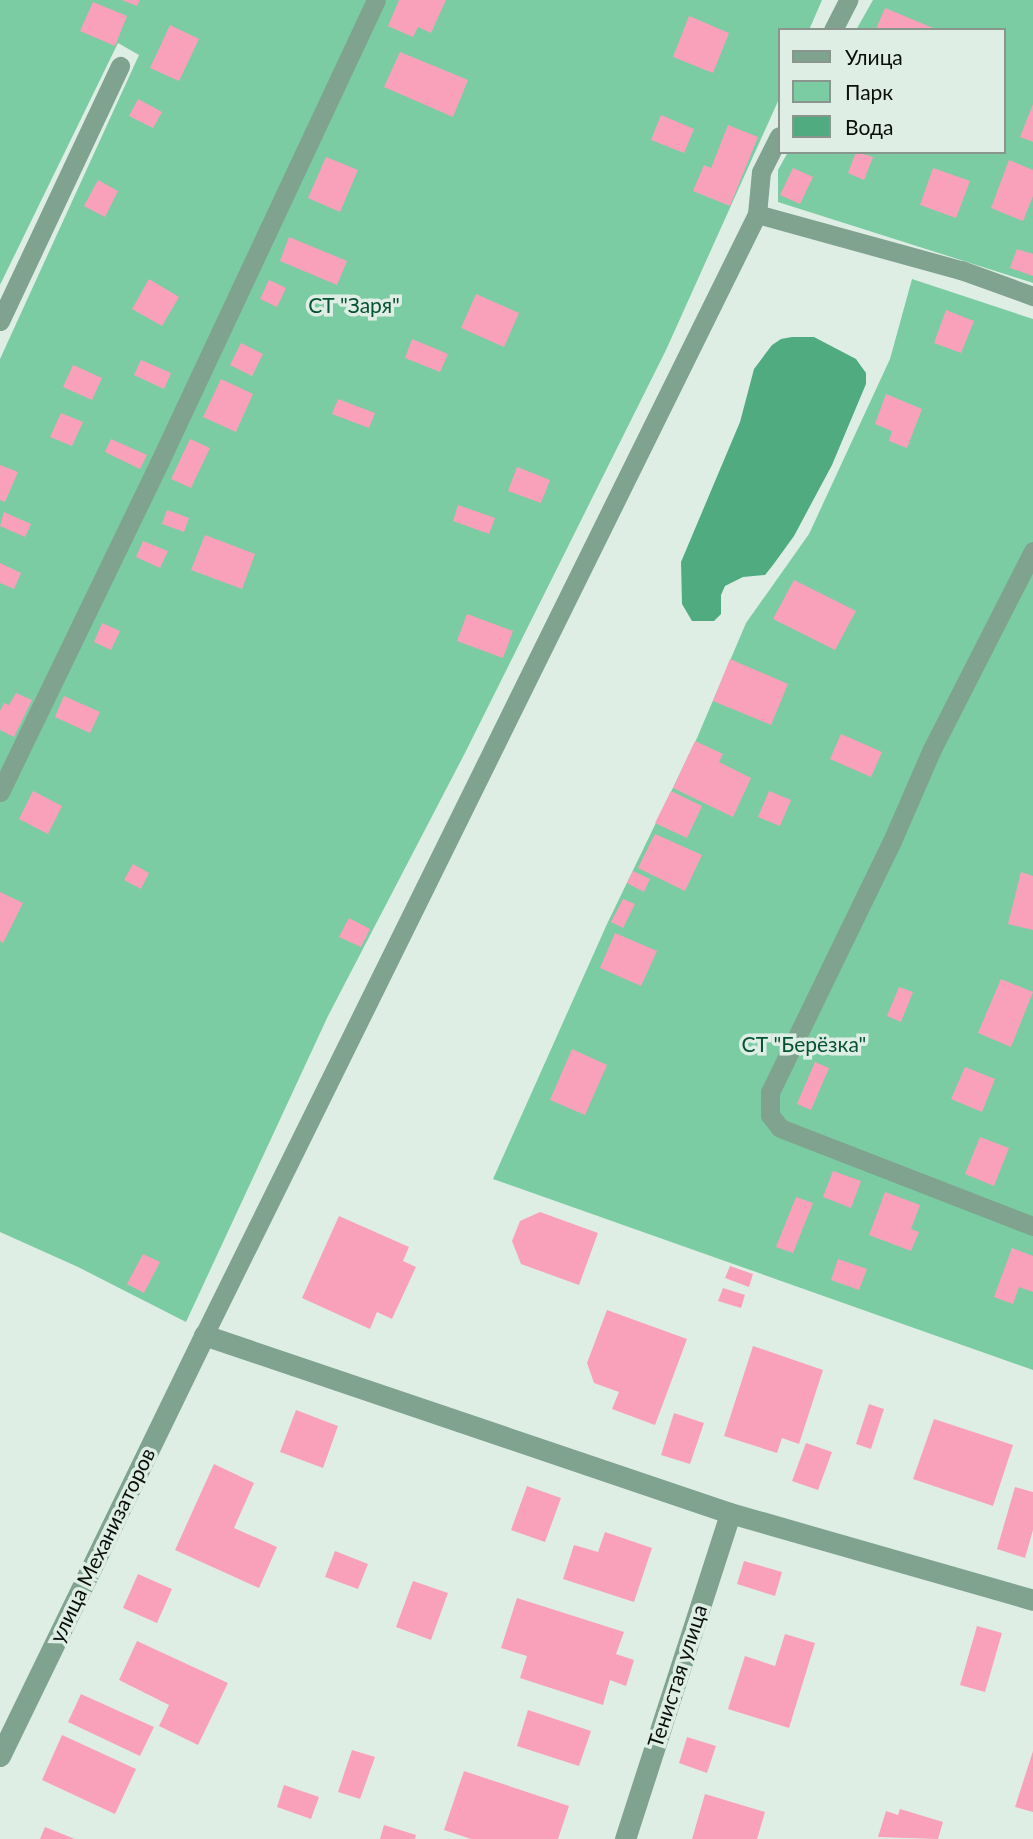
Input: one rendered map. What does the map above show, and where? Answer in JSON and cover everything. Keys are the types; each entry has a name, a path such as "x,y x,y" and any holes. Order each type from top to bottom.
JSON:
{"street":[{"path":"204,1335 730,1513 1033,1600"},
{"name":"улица Механизаторов","path":"0,1756 204,1335"},
{"name":"Тенистая улица","path":"625,1839 730,1513"}],"lane":[{"path":"0,792 159,463 376,0"},
{"path":"834,28 848,0"},
{"path":"0,321 120,66"},
{"path":"204,1335 757,214 761,172 778,138"},
{"path":"757,214 961,271 1033,296"},
{"path":"1033,551 932,749 892,841 770,1092 770,1115 780,1128 1033,1226"}],"green space":[{"name":"СТ \"Заря\"","path":"0,0 822,0 810,28 778,28 778,101 666,350 466,751 328,1016 186,1322 78,1267 0,1232 0,359 139,55 118,43 0,285"},
{"path":"873,0 1033,0 1033,283 778,202 778,170 787,154 1005,154 1005,28 857,28"},
{"name":"СТ \"Берёзка\"","path":"912,279 1033,319 1033,1370 493,1179 607,924 697,738 746,623 809,534 890,359"}],"water":[{"path":"814,337 856,359 866,373 866,384 832,465 794,536 773,565 765,575 743,577 725,586 721,595 721,614 714,621 692,621 682,604 681,562 740,422 754,369 772,345 781,339"}],"building":[{"path":"122,0 140,0 137,6"},
{"path":"399,0 446,0 431,33 418,27 413,37 388,26"},
{"path":"93,2 127,16 115,46 80,31"},
{"path":"885,8 933,28 876,28"},
{"path":"689,16 729,33 713,73 673,57"},
{"path":"170,25 199,39 179,81 150,68"},
{"path":"400,52 468,80 453,117 384,87"},
{"path":"138,99 162,112 153,128 129,116"},
{"path":"1033,104 1033,142 1020,137"},
{"path":"661,115 694,129 684,153 651,140"},
{"path":"728,125 758,137 730,206 693,191 704,165 711,168"},
{"path":"855,154 873,157 864,180 848,173"},
{"path":"326,157 358,170 340,212 308,198"},
{"path":"1009,160 1033,170 1033,196 1023,221 991,208"},
{"path":"793,168 813,177 800,204 780,195"},
{"path":"933,168 970,181 956,218 920,205"},
{"path":"98,180 118,191 105,217 84,206"},
{"path":"289,237 347,261 337,285 280,261"},
{"path":"1017,249 1033,254 1033,276 1010,268"},
{"path":"149,279 179,297 162,326 132,309"},
{"path":"269,280 286,288 277,307 260,299"},
{"path":"476,294 519,313 504,347 461,328"},
{"path":"946,310 974,321 961,353 934,343"},
{"path":"412,339 448,354 440,372 405,358"},
{"path":"241,343 263,354 252,376 230,365"},
{"path":"141,360 171,373 164,389 134,375"},
{"path":"73,365 102,378 92,400 63,387"},
{"path":"221,379 253,394 236,432 203,417"},
{"path":"886,394 922,409 907,448 889,441 892,431 875,424"},
{"path":"338,399 375,413 369,428 332,414"},
{"path":"61,413 83,422 72,446 50,437"},
{"path":"111,439 147,455 140,469 105,452"},
{"path":"190,439 210,448 191,488 171,479"},
{"path":"0,465 18,472 5,502 0,500"},
{"path":"517,467 550,480 541,503 508,491"},
{"path":"458,505 495,518 489,534 453,521"},
{"path":"167,510 189,518 184,532 162,524"},
{"path":"4,512 31,524 25,537 0,526"},
{"path":"205,535 255,554 242,589 191,570"},
{"path":"143,541 168,551 160,568 136,557"},
{"path":"0,563 21,573 14,589 0,583"},
{"path":"794,580 856,611 835,650 773,619"},
{"path":"467,614 513,631 503,658 457,641"},
{"path":"102,623 120,631 111,650 94,642"},
{"path":"730,659 788,684 771,725 713,701"},
{"path":"16,693 32,700 14,737 0,730 0,711 4,703 9,705"},
{"path":"64,696 100,712 90,733 55,717"},
{"path":"841,734 882,752 871,777 830,759"},
{"path":"695,741 723,754 719,762 751,778 733,817 673,788"},
{"path":"33,791 62,806 48,834 19,819"},
{"path":"671,791 702,806 687,838 655,823"},
{"path":"769,791 791,800 780,826 758,817"},
{"path":"655,834 702,855 685,891 638,868"},
{"path":"133,864 149,873 141,889 124,880"},
{"path":"633,871 650,879 644,892 627,883"},
{"path":"1021,872 1033,876 1033,930 1008,924"},
{"path":"0,892 23,903 3,943 0,941"},
{"path":"623,899 635,904 623,928 611,922"},
{"path":"349,918 370,929 361,947 339,937"},
{"path":"615,933 657,951 641,986 600,968"},
{"path":"1001,979 1033,992 1011,1047 978,1033"},
{"path":"899,987 913,992 901,1022 887,1016"},
{"path":"572,1049 607,1065 585,1115 550,1100"},
{"path":"815,1062 829,1068 811,1110 797,1104"},
{"path":"965,1067 995,1079 982,1112 951,1099"},
{"path":"980,1137 1009,1148 994,1186 965,1174"},
{"path":"833,1171 861,1181 851,1208 823,1197"},
{"path":"885,1192 920,1205 911,1229 919,1232 911,1251 869,1235"},
{"path":"796,1197 813,1203 793,1253 776,1247"},
{"path":"540,1212 598,1233 579,1285 521,1264 512,1241 520,1221"},
{"path":"339,1216 409,1247 403,1261 416,1267 392,1319 377,1312 370,1329 302,1298"},
{"path":"1012,1248 1033,1256 1033,1292 1019,1287 1013,1304 994,1297"},
{"path":"143,1254 160,1262 144,1293 127,1284"},
{"path":"838,1259 867,1269 859,1290 831,1280"},
{"path":"730,1266 753,1274 749,1287 725,1278"},
{"path":"723,1288 745,1295 741,1308 718,1301"},
{"path":"607,1310 687,1339 655,1425 612,1409 619,1392 594,1383 587,1363"},
{"path":"753,1346 823,1370 799,1444 782,1438 777,1453 724,1436"},
{"path":"869,1404 884,1409 871,1449 856,1444"},
{"path":"296,1410 338,1426 323,1468 280,1452"},
{"path":"674,1413 704,1423 690,1464 661,1455"},
{"path":"934,1419 1013,1445 993,1506 913,1479"},
{"path":"806,1443 832,1452 818,1490 792,1481"},
{"path":"214,1464 254,1483 234,1528 277,1547 259,1588 175,1550"},
{"path":"527,1486 561,1498 545,1542 511,1530"},
{"path":"1015,1487 1033,1492 1033,1530 1025,1558 997,1549"},
{"path":"605,1532 652,1548 634,1602 563,1579 574,1545 598,1552"},
{"path":"335,1551 368,1564 358,1589 325,1577"},
{"path":"744,1561 782,1572 775,1596 737,1584"},
{"path":"138,1574 172,1589 157,1623 123,1608"},
{"path":"413,1581 448,1593 431,1640 396,1627"},
{"path":"517,1598 624,1632 616,1654 634,1660 626,1686 610,1680 603,1705 520,1678 527,1656 501,1648"},
{"path":"977,1626 1002,1633 985,1692 960,1685"},
{"path":"785,1634 815,1643 789,1728 728,1709 745,1656 775,1666"},
{"path":"137,1641 228,1683 198,1745 159,1726 169,1705 119,1680"},
{"path":"81,1694 154,1727 140,1756 68,1722"},
{"path":"528,1710 591,1731 579,1766 517,1746"},
{"path":"62,1735 136,1769 115,1814 42,1780"},
{"path":"687,1737 716,1746 707,1773 679,1763"},
{"path":"352,1750 375,1757 360,1799 338,1792"},
{"path":"1033,1751 1033,1812 1015,1807"},
{"path":"464,1771 569,1806 558,1839 471,1839 444,1830"},
{"path":"284,1785 319,1797 311,1819 277,1807"},
{"path":"705,1794 765,1812 757,1839 692,1839"},
{"path":"900,1809 943,1822 938,1839 878,1837 886,1811 898,1815"},
{"path":"384,1825 416,1835 415,1839 380,1839"},
{"path":"45,1827 75,1839 40,1839"}]}
